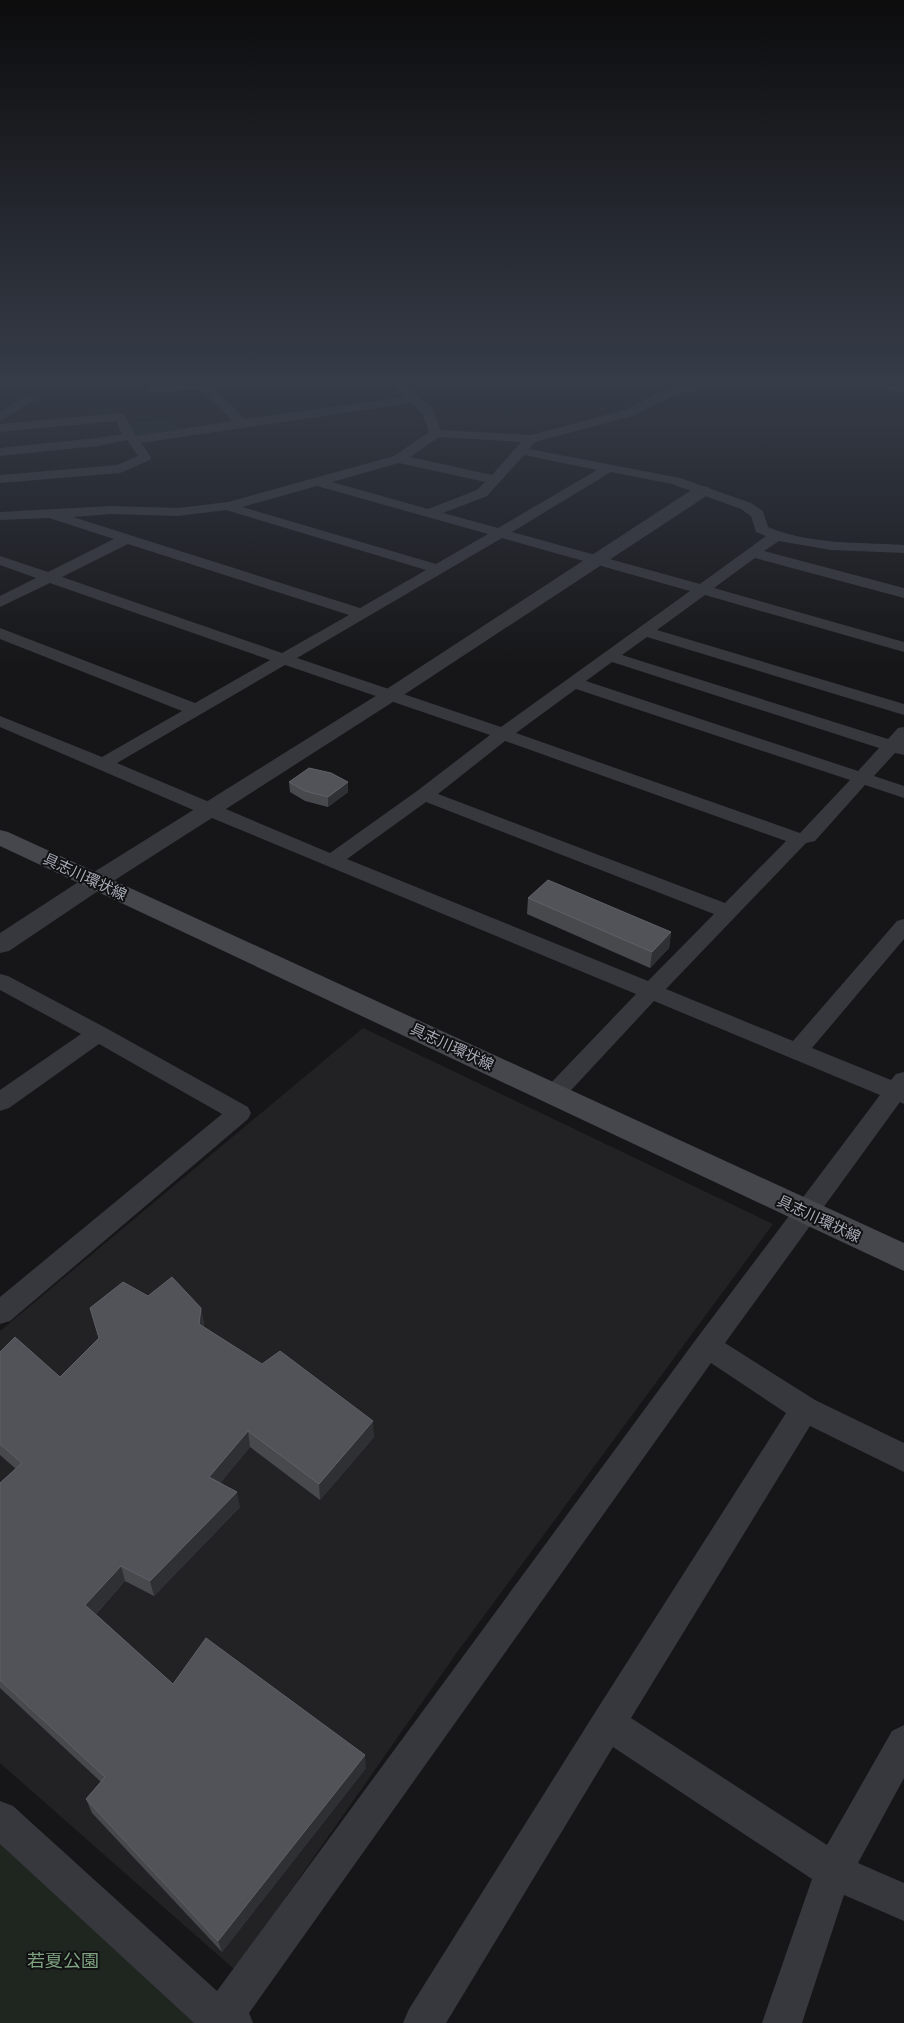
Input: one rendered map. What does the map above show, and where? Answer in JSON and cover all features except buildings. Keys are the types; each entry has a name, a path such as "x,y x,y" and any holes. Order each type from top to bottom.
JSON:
{"main road":[{"name":"具志川環状線","path":"0,837 904,1258"}],"street":[{"path":"0,516 111,510 178,512 229,506 331,478"},
{"path":"489,478 496,480"},
{"path":"104,764 592,478"},
{"path":"662,478 675,481 746,506 758,514 761,529 776,536 818,543 904,550"},
{"path":"428,514 482,493 496,480"},
{"path":"318,482 499,534 704,589 904,648"},
{"path":"0,945 95,882 389,696 702,491"},
{"path":"229,506 437,569"},
{"path":"50,514 362,614"},
{"path":"333,860 424,795 609,656 776,536"},
{"path":"0,602 126,539"},
{"path":"754,553 904,593"},
{"path":"0,560 284,660 503,734 799,840"},
{"path":"645,631 904,710"},
{"path":"0,633 196,710"},
{"path":"609,656 897,749"},
{"path":"574,683 904,792"},
{"path":"0,721 210,810 651,991 901,1089 804,1212 223,2022 0,1819"},
{"path":"554,1094 651,991 799,840 808,837 860,777 897,749 904,732"},
{"path":"424,795 728,912"},
{"path":"798,1050 904,926"},
{"path":"0,982 98,1034 239,1113 0,1313"},
{"path":"0,1102 98,1034"},
{"path":"707,1346 805,1409 904,1458"},
{"path":"424,2023 608,1723 805,1409"},
{"path":"608,1723 833,1871 904,1902"},
{"path":"782,2023 833,1871 904,1743"}],"shaded area":[{"path":"363,1028 773,1224 458,1651 235,1970 0,1763 0,1331"}],"green space":[{"name":"若夏公園","path":"0,1819 218,2023 0,2023"}]}
